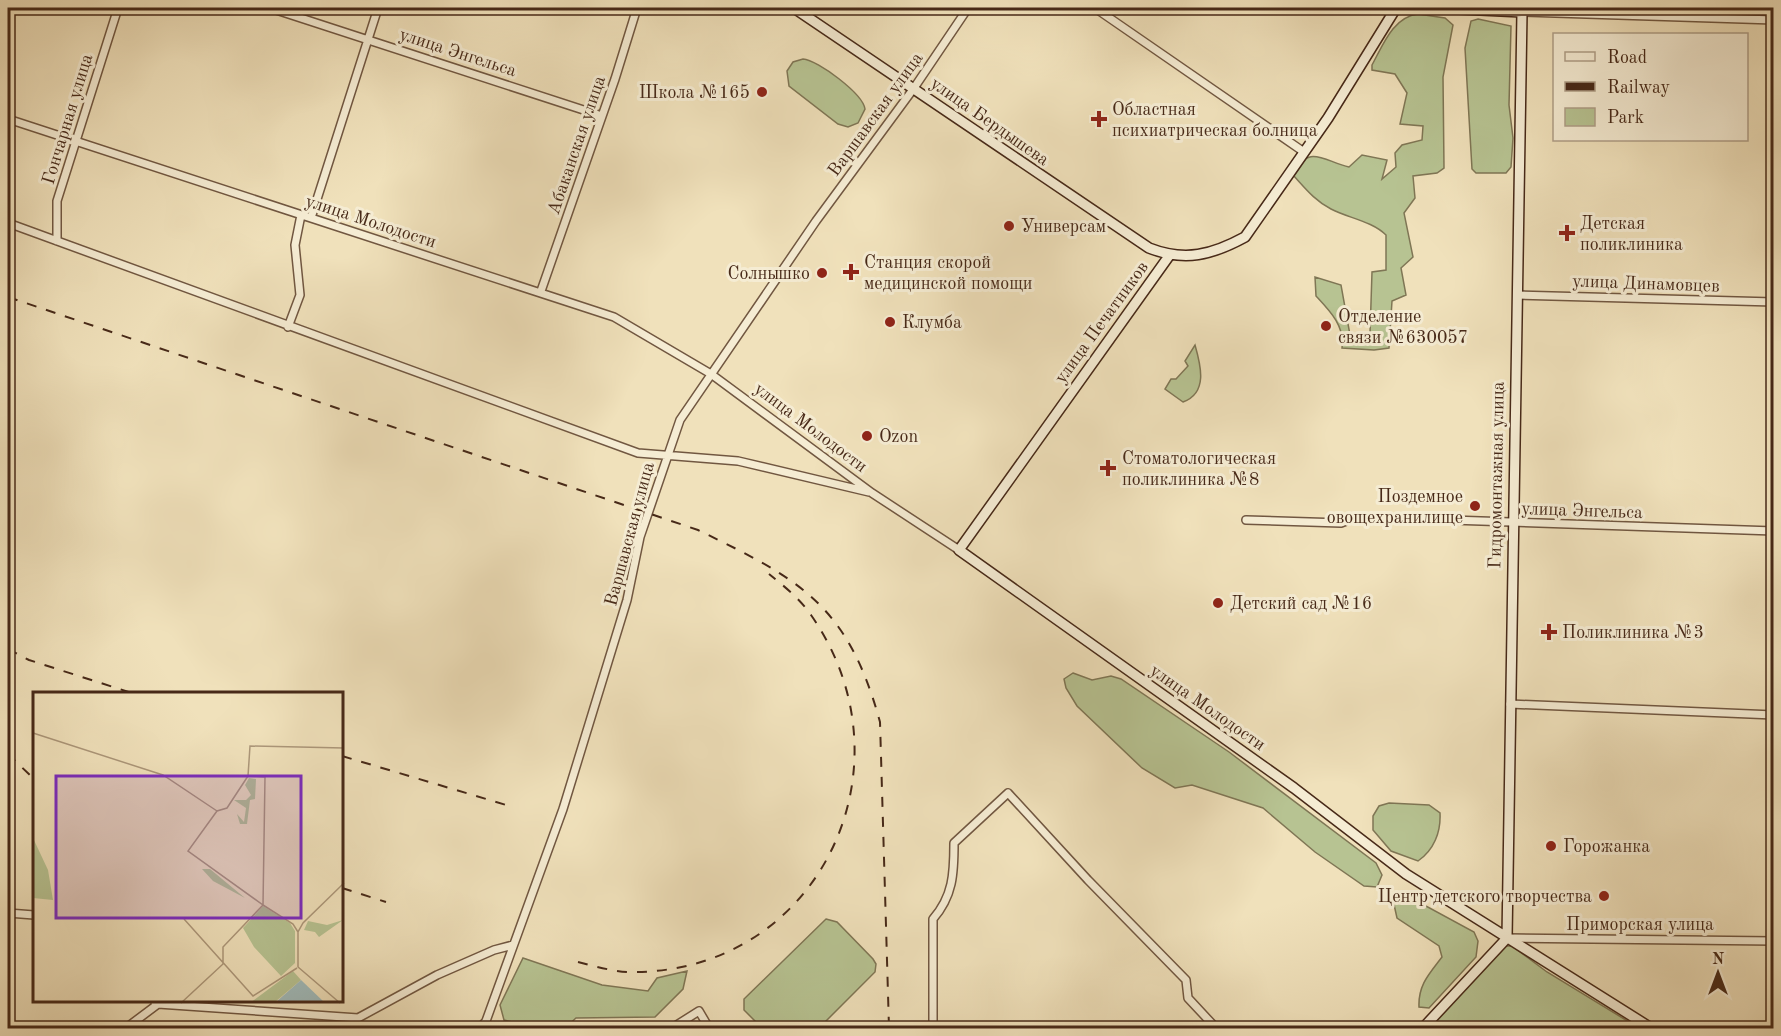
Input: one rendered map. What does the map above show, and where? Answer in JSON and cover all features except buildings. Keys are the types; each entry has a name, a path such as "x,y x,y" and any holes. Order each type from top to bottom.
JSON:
{"street":[{"name":"Гончарная улица","path":"57,241 57,201 118,8"},
{"name":"улица Энгельса","path":"270,8 602,116"},
{"path":"311,218 378,8"},
{"name":"Абаканская улица","path":"541,291 637,8"},
{"name":"улица Бердышева","path":"794,8 914,88 1059,190 1149,248 1169,256"},
{"name":"Варшавская улица","path":"480,1029 486,1021 572,781 627,600 640,537 665,457 680,420 816,221 914,88 968,8"},
{"path":"1095,8 1304,152"},
{"name":"улица Печатников","path":"959,550 1169,256 1190,256 1210,252 1245,237 1351,82 1396,8"},
{"path":"1438,8 1773,20"},
{"name":"Гидромонтажная улица","path":"1507,938 1522,12"},
{"name":"улица Молодости","path":"8,119 428,258 541,291 614,317 711,374 872,493 959,550 1294,788 1406,874 1507,938 1537,954 1651,1029"},
{"path":"288,327 300,295 295,245 301,215"},
{"path":"8,223 638,453 665,457 738,461 872,493"},
{"name":"улица Динамовцев","path":"1516,295 1773,302"},
{"name":"улица Энгельса","path":"1246,520 1341,523 1354,518 1373,518 1773,531"},
{"path":"1510,704 1773,715"},
{"path":"933,1029 933,919 946,903 954,870 954,843 1008,793 1088,880 1186,980 1188,998 1216,1029"},
{"path":"8,913 33,915"},
{"path":"1423,1029 1507,938"},
{"name":"Приморская улица","path":"1507,938 1773,941"},
{"path":"126,1029 156,1003 358,1018 437,975 513,945"},
{"path":"672,1029 699,1011 710,1029"}],"green space":[{"path":"1418,14 1445,18 1453,25 1443,77 1444,168 1437,173 1413,176 1415,198 1404,213 1413,257 1401,268 1406,295 1392,301 1389,348 1374,350 1342,348 1339,326 1316,296 1315,277 1341,285 1350,335 1370,334 1372,272 1386,270 1386,235 1374,226 1325,206 1310,194 1293,175 1305,159 1311,157 1349,167 1362,155 1387,160 1382,179 1396,167 1395,153 1402,145 1422,140 1423,126 1400,124 1407,93 1395,74 1372,70 1380,49 1395,26 1409,16"},
{"path":"1478,19 1511,26 1509,105 1513,138 1511,167 1506,173 1476,173 1472,169 1465,48 1471,21"},
{"path":"803,59 829,71 857,95 865,109 858,123 848,127 838,124 789,86 787,71 793,62"},
{"path":"1195,345 1201,378 1196,392 1183,402 1165,389 1171,379 1176,379 1188,366 1185,361"},
{"path":"1073,673 1092,680 1111,676 1121,679 1229,752 1376,863 1382,875 1377,887 1364,886 1315,852 1263,808 1192,785 1175,788 1142,768 1077,706 1066,688 1064,679"},
{"path":"1389,803 1429,805 1440,813 1435,840 1424,857 1418,861 1391,851 1373,830 1373,816 1379,806"},
{"path":"1396,893 1402,893 1474,932 1478,941 1476,957 1429,1008 1419,1007 1420,992 1425,980 1442,957 1439,946 1397,918 1393,900"},
{"path":"826,919 837,922 873,959 876,964 875,972 819,1028 762,1028 744,1010 744,999"},
{"path":"1504,946 1512,946 1547,972 1639,1028 1426,1028"},
{"path":"523,958 602,985 648,991 657,978 687,971 683,989 655,1017 576,1018 565,1028 538,1028 504,1020 500,1005"}],"railway":[{"path":"8,297 698,530 765,565 816,601 836,623 853,650 867,682 880,722 889,1028"},
{"path":"578,962 627,972 694,964 751,939 797,901 830,852 850,796 854,736 842,674 811,615 797,598 769,574"},
{"path":"8,649 29,660 129,692"},
{"path":"8,754 33,778"},
{"path":"344,757 513,807"},
{"path":"344,889 386,902"},
{"path":"8,974 11,1028"}],"place":[{"name":"Школа №165","path":"762,92"},
{"name":"Областная психиатрическая болница","path":"1099,119"},
{"name":"Универсам","path":"1009,226"},
{"name":"Детская поликлиника","path":"1567,233"},
{"name":"Станция скорой медицинской помощи","path":"851,272"},
{"name":"Солнышко","path":"822,273"},
{"name":"Клумба","path":"890,322"},
{"name":"Отделение связи №630057","path":"1326,326"},
{"name":"Ozon","path":"867,436"},
{"name":"Стоматологическая поликлиника №8","path":"1108,468"},
{"name":"Поздемное овощехранилище","path":"1475,506"},
{"name":"Детский сад №16","path":"1218,603"},
{"name":"Поликлиника №3","path":"1549,632"},
{"name":"Горожанка","path":"1551,846"},
{"name":"Центр детского творчества","path":"1604,896"}]}
